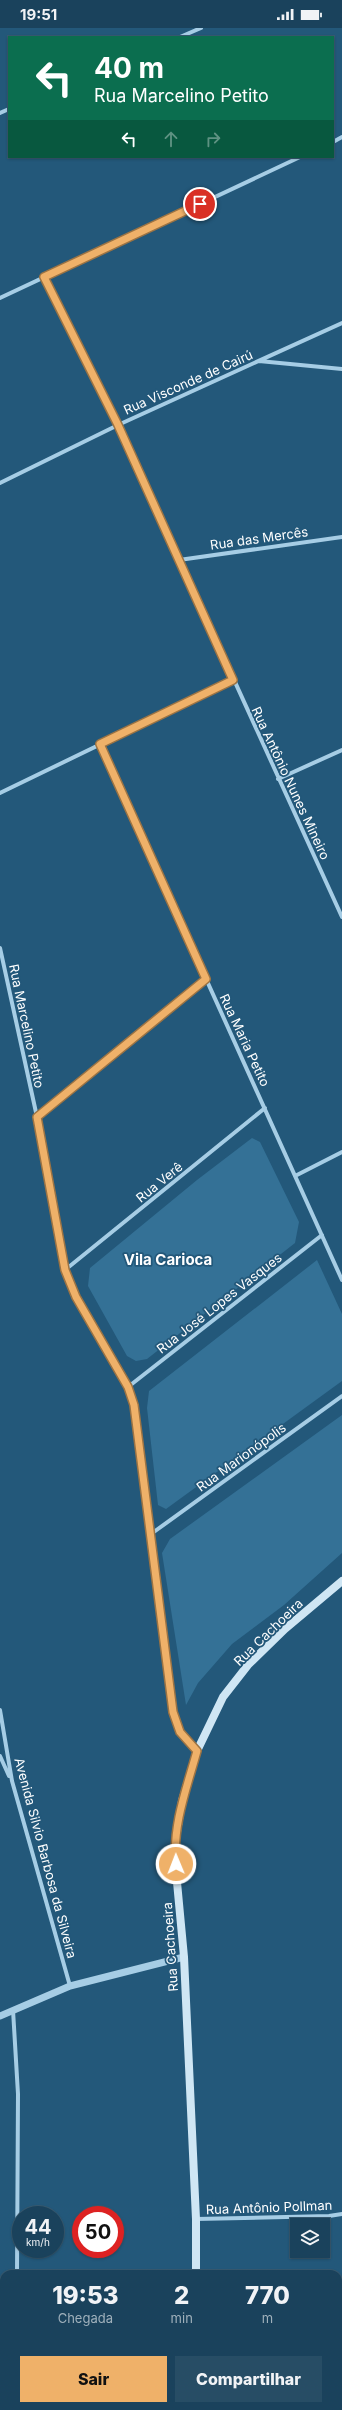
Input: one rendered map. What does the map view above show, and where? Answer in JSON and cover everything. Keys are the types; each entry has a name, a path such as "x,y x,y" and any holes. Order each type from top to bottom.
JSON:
{"main road":[{"name":"Rua Cachoeira","path":"196,2270 196,2219 184,1957 174,1850 182,1801 197,1751 222,1697 248,1665 285,1629 342,1581"}],"street":[{"path":"182,36 201,28"},
{"path":"0,298 298,158"},
{"name":"Rua Antônio Nunes Mineiro","path":"44,277 118,425 278,779 342,915"},
{"name":"Rua Visconde de Cairú","path":"0,483 118,425 342,323"},
{"path":"258,361 342,369"},
{"name":"Rua das Mercês","path":"179,560 342,537"},
{"path":"0,793 233,680"},
{"name":"Rua Maria Petito","path":"100,744 342,1280"},
{"path":"278,779 342,750"},
{"name":"Rua Marcelino Petito","path":"0,948 37,1117 65,1270 76,1297 128,1387 134,1405 173,1712 180,1732 197,1751"},
{"path":"37,1117 206,979"},
{"name":"Rua Verê","path":"65,1270 265,1108"},
{"path":"295,1176 342,1152"},
{"name":"Rua José Lopes Vasques","path":"128,1387 322,1235"},
{"name":"Rua Marionópolis","path":"151,1534 342,1396"},
{"name":"Avenida Silvio Barbosa da Silveira","path":"0,1710 12,1781 70,1986"},
{"path":"0,1756 12,1781"},
{"path":"0,2016 70,1986 184,1957"},
{"path":"13,2010 18,2094 17,2270"},
{"name":"Rua Antônio Pollman","path":"196,2219 329,2216 342,2214"}],"shaded area":[{"path":"252,1138 260,1142 299,1222 295,1243 147,1359 136,1361 127,1356 88,1286 90,1268 197,1180"},
{"path":"317,1260 342,1314 342,1381 166,1509 158,1505 147,1408 149,1391"},
{"path":"342,1415 342,1553 284,1605 232,1644 198,1683 186,1705 162,1553 170,1539"}],"district":[{"name":"Vila Carioca","path":"168,1260"}],"route":[{"path":"176,1864 174,1850 182,1801 197,1751 180,1732 173,1712 134,1405 128,1387 76,1297 65,1270 37,1117 206,979 100,744 233,680 118,425 44,277 200,204"}]}
